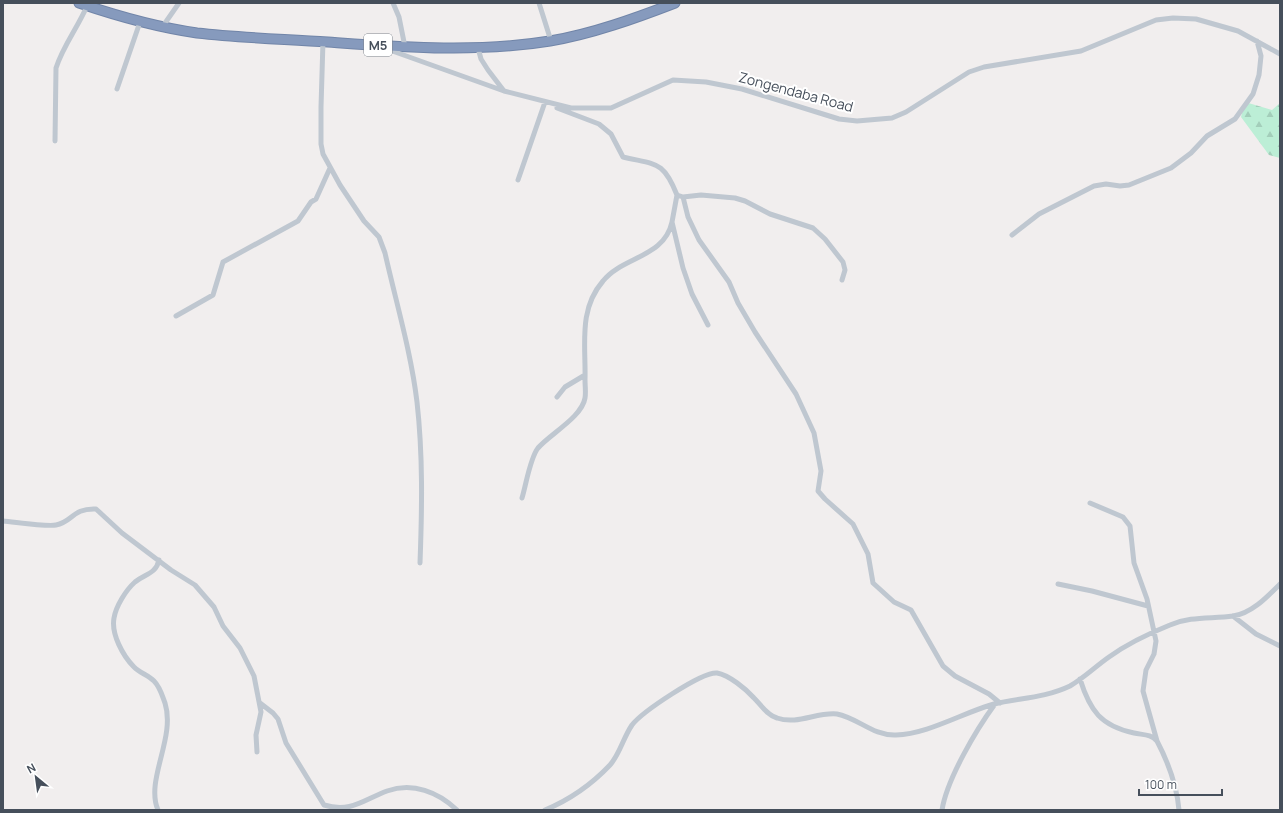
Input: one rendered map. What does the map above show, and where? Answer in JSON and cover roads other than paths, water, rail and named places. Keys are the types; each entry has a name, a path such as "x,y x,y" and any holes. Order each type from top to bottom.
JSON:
{"highway":[{"name":"M5","path":"83,4 140,22 196,32 237,37 380,45 478,48 551,41 585,32 672,4"}],"street":[{"path":"163,26 179,3"},
{"path":"393,3 399,17 404,46"},
{"path":"539,3 551,41"},
{"path":"55,142 56,68 79,25 83,4"},
{"name":"Zongendaba Road","path":"380,45 504,91 570,108 611,108 673,80 706,82 742,89 839,119 876,120 892,118 906,112 969,72 984,67 1081,51 1156,20 1173,18 1196,19 1238,31 1280,54"},
{"path":"117,88 140,22"},
{"path":"323,41 321,144 323,154 330,168 364,221 379,238 385,253 413,376 417,402 422,478 420,563"},
{"path":"1012,235 1039,214 1071,196 1094,186 1106,184 1120,186 1129,185 1171,168 1191,153 1207,136 1235,119 1253,94 1259,75 1261,56 1257,41"},
{"path":"478,48 481,59 504,91"},
{"path":"518,180 545,102"},
{"path":"522,498 537,449 582,407 585,398 584,328 586,315 594,295 606,277 657,247 669,233 677,195 671,180 661,168 649,161 623,157 611,134 598,124 558,108 553,104"},
{"path":"176,316 213,295 220,270 226,259 286,229 301,218 311,202 319,194 330,168"},
{"path":"677,195 683,197 701,195 735,198 745,201 770,214 813,228 825,239 843,262 845,270 842,280"},
{"path":"683,197 688,217 699,240 729,282 738,303 755,332 796,394 814,434 818,448 821,471 818,491 824,499 850,520 857,529 868,554 873,583 894,602 911,610 936,656 947,671 989,694 997,704"},
{"path":"672,222 689,285 708,325"},
{"path":"557,397 569,384 585,375"},
{"path":"1090,503 1123,516 1130,526 1134,563 1142,582 1156,641 1154,654 1146,670 1144,691 1157,741 1178,796 1179,810"},
{"path":"3,521 56,525 68,520 77,512 87,508 96,509 122,533 195,585 214,607 222,624 240,648 254,676 261,715 256,735 257,752"},
{"path":"158,810 154,792 166,737 167,709 154,681 134,667 125,654 117,641 113,625 114,617 124,596 136,582 155,570 159,560"},
{"path":"1058,584 1092,591 1148,606"},
{"path":"549,809 579,790 604,770 615,758 624,738 636,722 690,682 715,673 722,675 736,684 755,698 768,713 778,719 800,720 830,713 853,720 872,730 895,735 912,733 997,704 1044,696 1061,690 1080,679 1110,656 1154,633 1189,619 1233,616 1257,606 1280,584"},
{"path":"1233,616 1256,634 1280,646"},
{"path":"1080,679 1087,699 1106,723 1114,728 1152,736 1157,741"},
{"path":"260,703 274,713 278,719 289,748 300,762 309,782 324,805 341,810 359,806 387,792 410,788 437,794 457,810"},
{"path":"942,810 944,796 959,763 997,704"}]}
